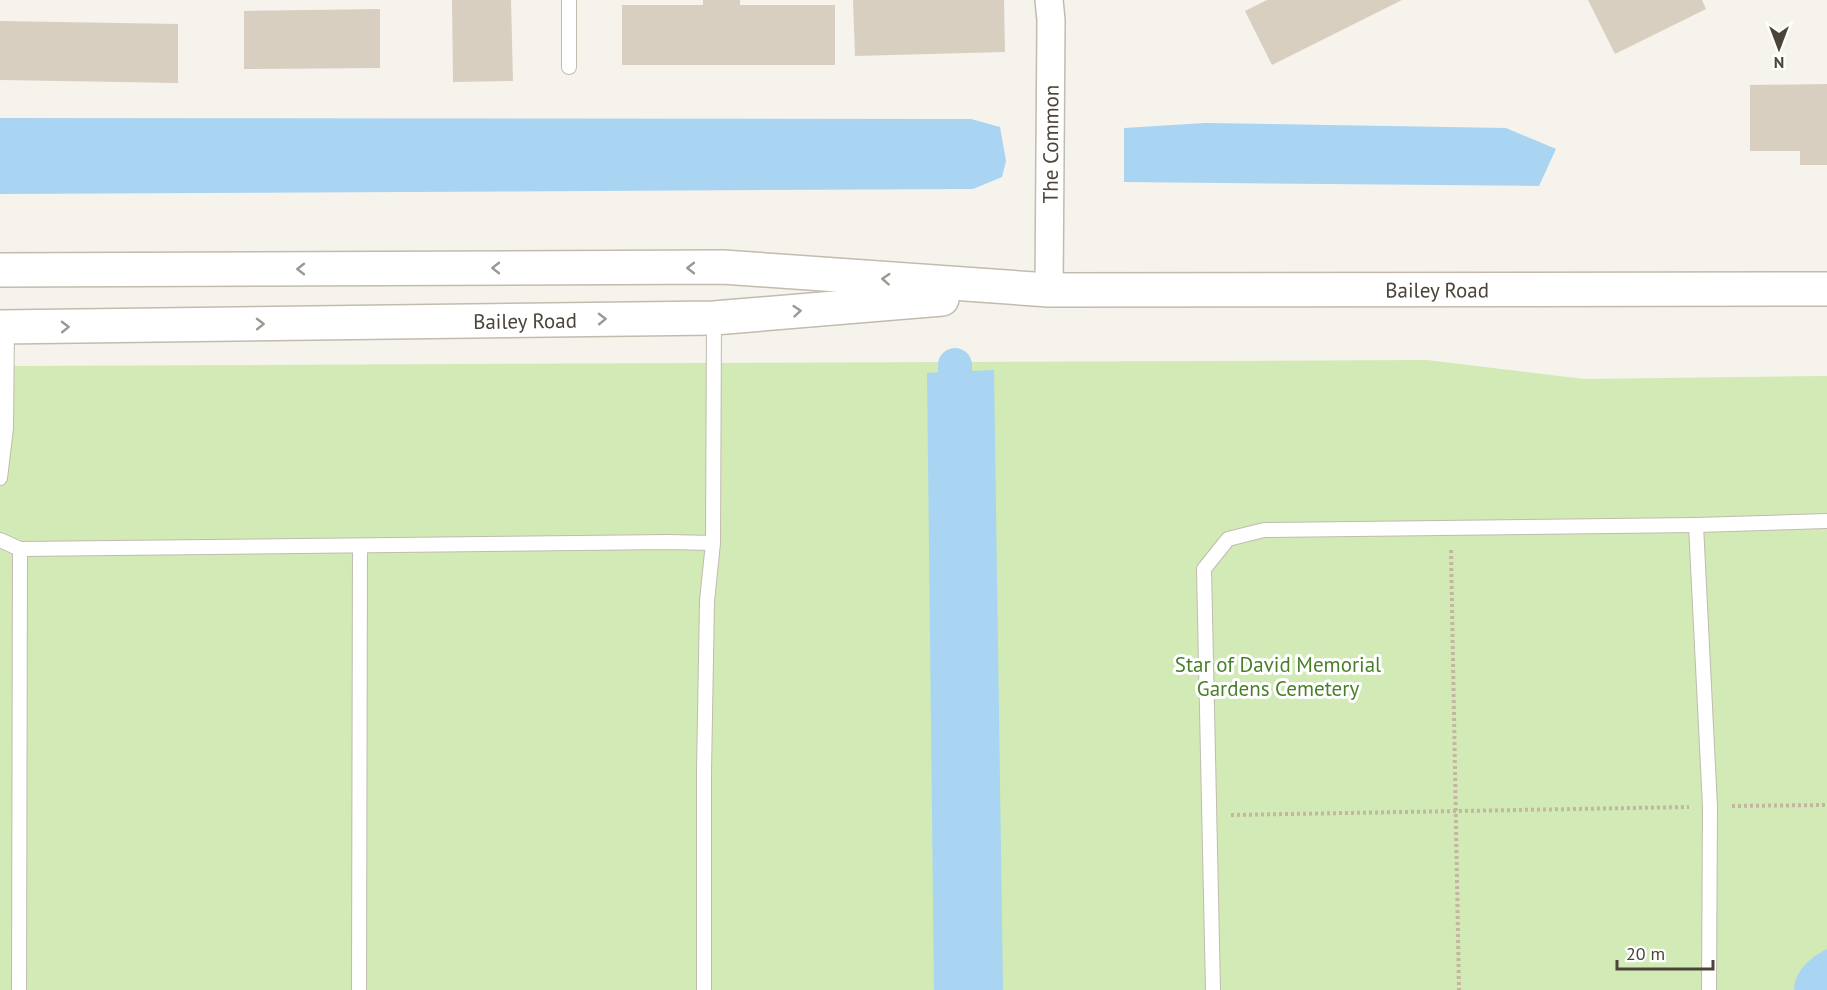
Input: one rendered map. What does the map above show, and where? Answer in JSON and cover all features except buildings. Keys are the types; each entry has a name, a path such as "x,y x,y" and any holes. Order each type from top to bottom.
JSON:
{"street":[{"name":"The Common","path":"1049,290 1050,0"},
{"name":"Bailey Road","path":"0,270 723,267 1049,290 1827,290"},
{"name":"Bailey Road","path":"2,322 714,318 1049,290"}],"lane":[{"path":"569,0 569,67"},
{"path":"704,990 704,772 707,601 713,543 714,318"},
{"path":"0,478 6,428 2,322"},
{"path":"1213,990 1204,569 1228,539 1264,530 1696,525 1827,521"},
{"path":"1696,525 1710,807 1709,990"},
{"path":"0,540 20,549 713,543"},
{"path":"359,990 360,547"},
{"path":"19,990 20,549"}],"path":[{"path":"1451,527 1459,990"},
{"path":"1209,815 1827,805"}],"green space":[{"name":"Star of David Memorial Gardens Cemetery","path":"1427,360 1584,379 1827,376 1827,990 0,990 0,366"}],"water":[{"path":"0,118 971,119 1000,127 1006,161 1002,177 973,189 0,194"},
{"path":"1205,123 1506,128 1556,149 1539,186 1124,182 1124,128"},
{"path":"994,370 1003,990 934,990 927,373"},
{"path":"1827,949 1827,990 1794,990 1797,977 1804,965"}],"waterway":[{"path":"955,365 956,417"}]}
